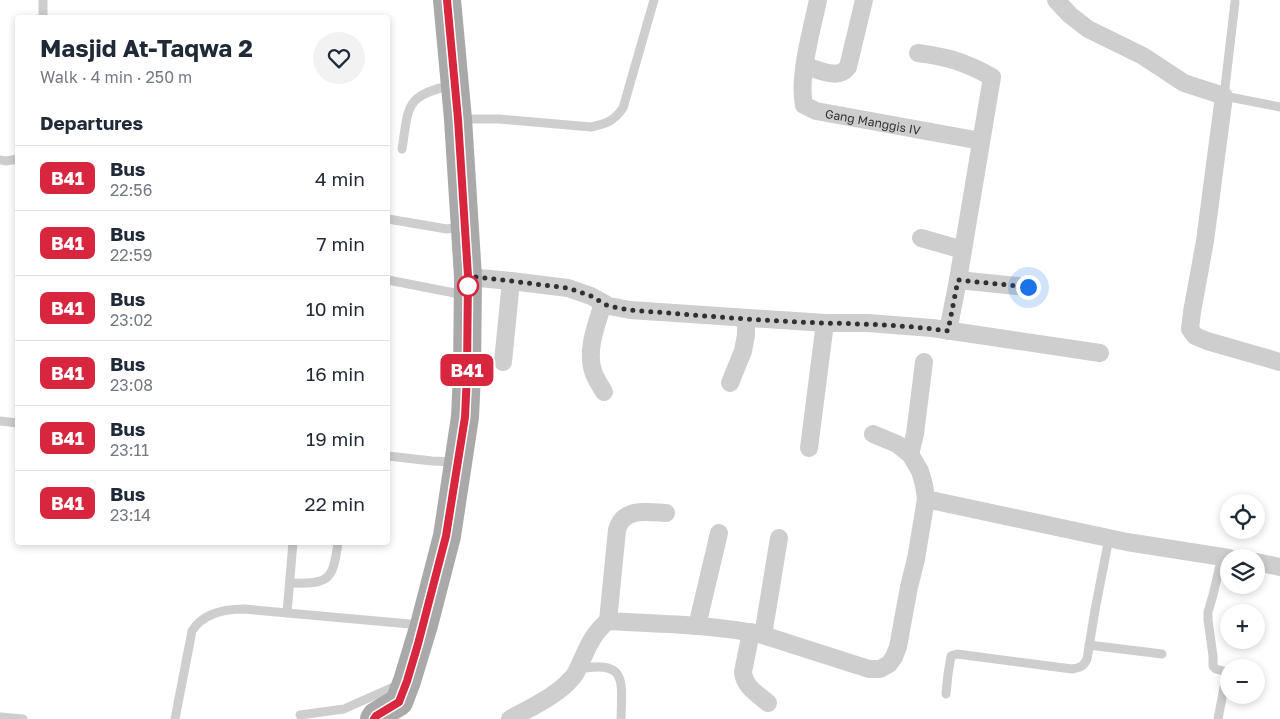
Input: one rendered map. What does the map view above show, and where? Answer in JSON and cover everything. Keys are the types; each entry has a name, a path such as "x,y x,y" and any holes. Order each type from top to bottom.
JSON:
{"main road":[{"path":"390,709 424,625 446,536 465,417 468,286 458,119 447,0"}],"street":[{"name":"Gang Manggis IV","path":"818,0 804,66 802,96 804,105 816,111 981,141"},
{"path":"804,66 834,74 846,70 864,0"},
{"path":"1056,0 1088,30 1143,56 1184,83 1224,96 1205,241 1190,329 1195,336 1206,341 1280,362"},
{"path":"918,53 958,61 992,77 948,331"},
{"path":"921,238 963,250"},
{"path":"958,280 1028,287"},
{"path":"468,286 511,281 568,288 617,308 630,310 932,328 1100,353"},
{"path":"503,362 511,281"},
{"path":"603,303 591,355 593,371 604,392"},
{"path":"730,383 743,351 746,336 746,318"},
{"path":"808,448 826,323"},
{"path":"910,454 918,418 924,362"},
{"path":"608,621 697,626 757,633 869,669 880,669 889,664 898,647 926,499 920,472 910,454 897,444 873,434"},
{"path":"926,499 1127,542 1220,556"},
{"path":"510,719 555,693 572,679 591,639 608,621 617,530 624,517 634,513 666,513"},
{"path":"697,626 719,533"},
{"path":"768,703 749,687 743,672 757,633 779,538"},
{"path":"1265,564 1280,567"}],"lane":[{"path":"43,0 43,15"},
{"path":"458,119 499,119 591,127 602,125 618,116 623,108 654,0"},
{"path":"1235,2 1224,96 1280,107"},
{"path":"402,149 408,111 411,104 419,96 433,89 454,84"},
{"path":"0,160 15,160"},
{"path":"390,219 447,229 464,227"},
{"path":"390,280 468,286"},
{"path":"0,421 15,423"},
{"path":"390,456 459,462"},
{"path":"946,694 951,656 957,654 1072,669 1085,664 1109,538"},
{"path":"287,612 294,545"},
{"path":"290,583 312,584 326,579 334,568 338,545"},
{"path":"1218,719 1227,672 1216,669 1213,666 1208,612 1220,574"},
{"path":"175,719 192,631 200,621 218,611 230,609 287,612 424,625"},
{"path":"1089,645 1162,654"},
{"path":"578,669 594,666 608,667 617,674 622,691 621,719"},
{"path":"300,715 344,709 390,709"},
{"path":"0,717 23,719"}],"bus line":[{"name":"B41","path":"374,719 399,702 424,625 446,536 465,417 468,276 458,119 447,0"}],"route":[{"path":"468,286 468,276 568,288 591,296 608,306 630,310 826,323 868,323 948,331 958,280 1028,287"}]}
